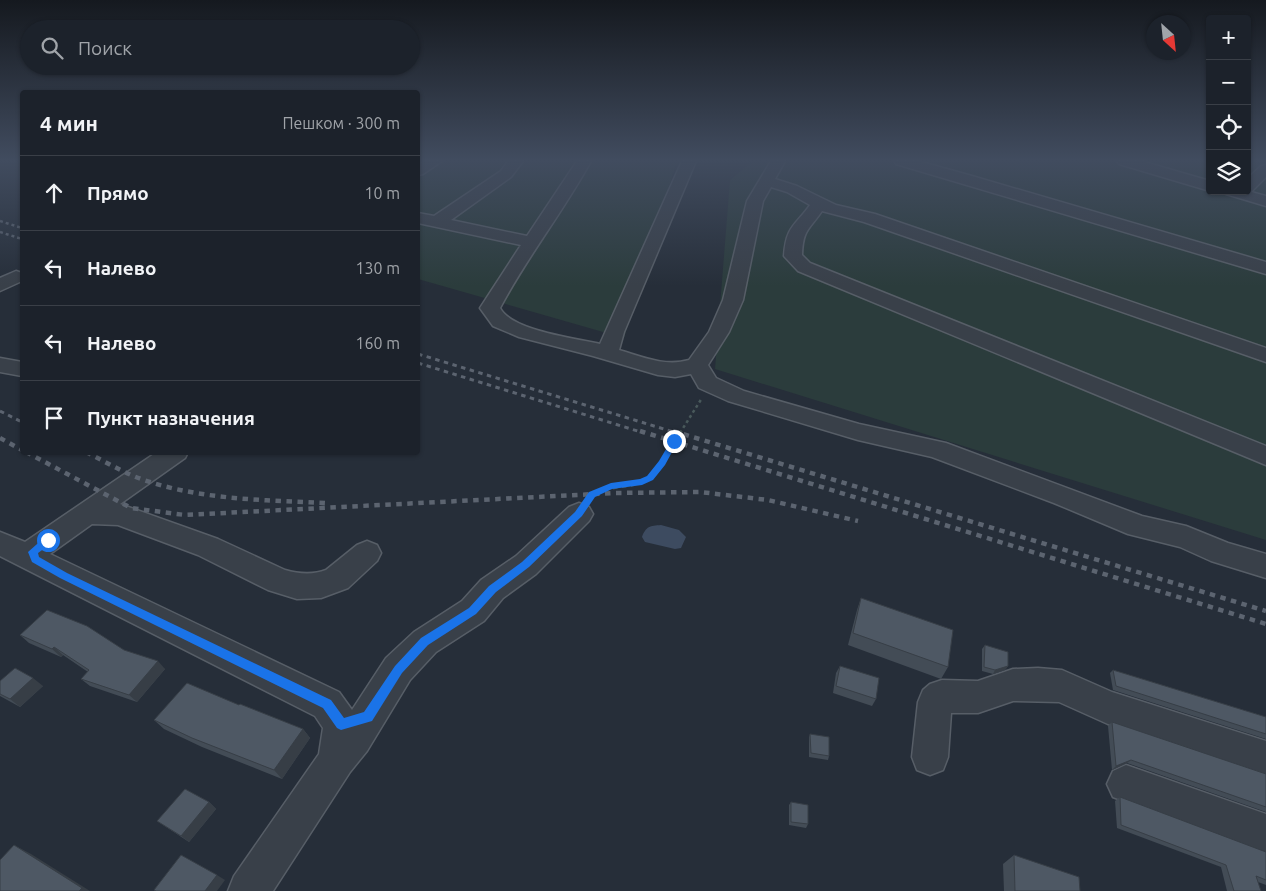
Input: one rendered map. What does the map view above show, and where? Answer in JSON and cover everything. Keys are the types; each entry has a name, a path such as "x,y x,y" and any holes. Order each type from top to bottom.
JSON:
{"street":[{"path":"437,222 465,203"},
{"path":"560,203 490,308 499,322 550,339 608,352 643,365 702,374 736,396 858,432 937,449 1008,477 1064,496 1138,526 1186,537 1221,553 1266,566"},
{"path":"608,352 614,332 671,203"},
{"path":"702,374 733,300 755,203"},
{"path":"1049,203 1266,268"},
{"path":"1266,355 869,218 819,204 812,216 796,229 793,238 793,256 804,267 1266,456"},
{"path":"420,218 532,242"},
{"path":"0,365 20,369"},
{"path":"35,559 33,552 172,455"},
{"path":"88,512 120,515 208,547 278,581 297,586 321,585 337,580 367,553"},
{"path":"250,891 337,760 354,720 398,669 425,642 472,611 492,589 526,565 578,514"},
{"path":"0,543 327,704 354,720"},
{"path":"930,757 936,702 942,696 978,697 1013,685 1038,684 1062,686 1108,707 1266,759"},
{"path":"1126,784 1266,834"}],"path":[{"path":"578,514 592,495 611,486 642,482 650,478 662,463 701,399 702,374"}],"shaded area":[{"path":"420,203 664,203 624,338 420,280"},
{"path":"728,203 1266,203 1266,540 715,369"}],"water":[{"path":"661,525 679,530 686,537 681,548 675,549 645,542 642,537 645,531 651,526"}],"building":[{"path":"861,598 953,630 948,667 853,633"},
{"path":"47,610 87,626 124,650 158,661 129,695 81,679 89,670 54,647 52,649 20,635"},
{"path":"985,645 1008,652 1008,666 995,670 984,667"},
{"path":"840,666 879,678 876,699 836,686"},
{"path":"15,668 33,678 10,699 0,694 0,681"},
{"path":"1113,670 1266,717 1266,734 1116,686"},
{"path":"187,683 303,729 274,770 192,738 154,720"},
{"path":"1112,722 1266,774 1266,807 1131,760 1116,766"},
{"path":"810,734 829,737 829,756 811,753"},
{"path":"185,789 209,802 181,836 157,821"},
{"path":"1120,797 1266,852 1266,880 1256,876 1261,891 1234,891 1226,865 1121,825"},
{"path":"791,802 808,805 808,824 791,822"},
{"path":"14,845 82,888 79,891 0,891 0,860"},
{"path":"181,855 217,875 205,891 154,890"},
{"path":"1014,855 1079,877 1080,891 1015,891"}],"railway":[{"path":"0,221 20,227"},
{"path":"0,232 20,238"},
{"path":"420,355 677,433"},
{"path":"420,364 644,433"},
{"path":"0,411 20,421"},
{"path":"640,431 1266,624"},
{"path":"673,431 1266,611"},
{"path":"0,438 20,449"},
{"path":"32,455 131,508 185,515 615,493 700,492 768,500 858,521"},
{"path":"92,455 141,479 186,491 232,498 326,503"}],"route":[{"path":"48,540 33,552 35,559 327,704 341,724 368,717 398,669 425,642 472,611 492,589 526,565 578,514 592,495 611,486 642,482 650,478 662,463 674,441"}]}
